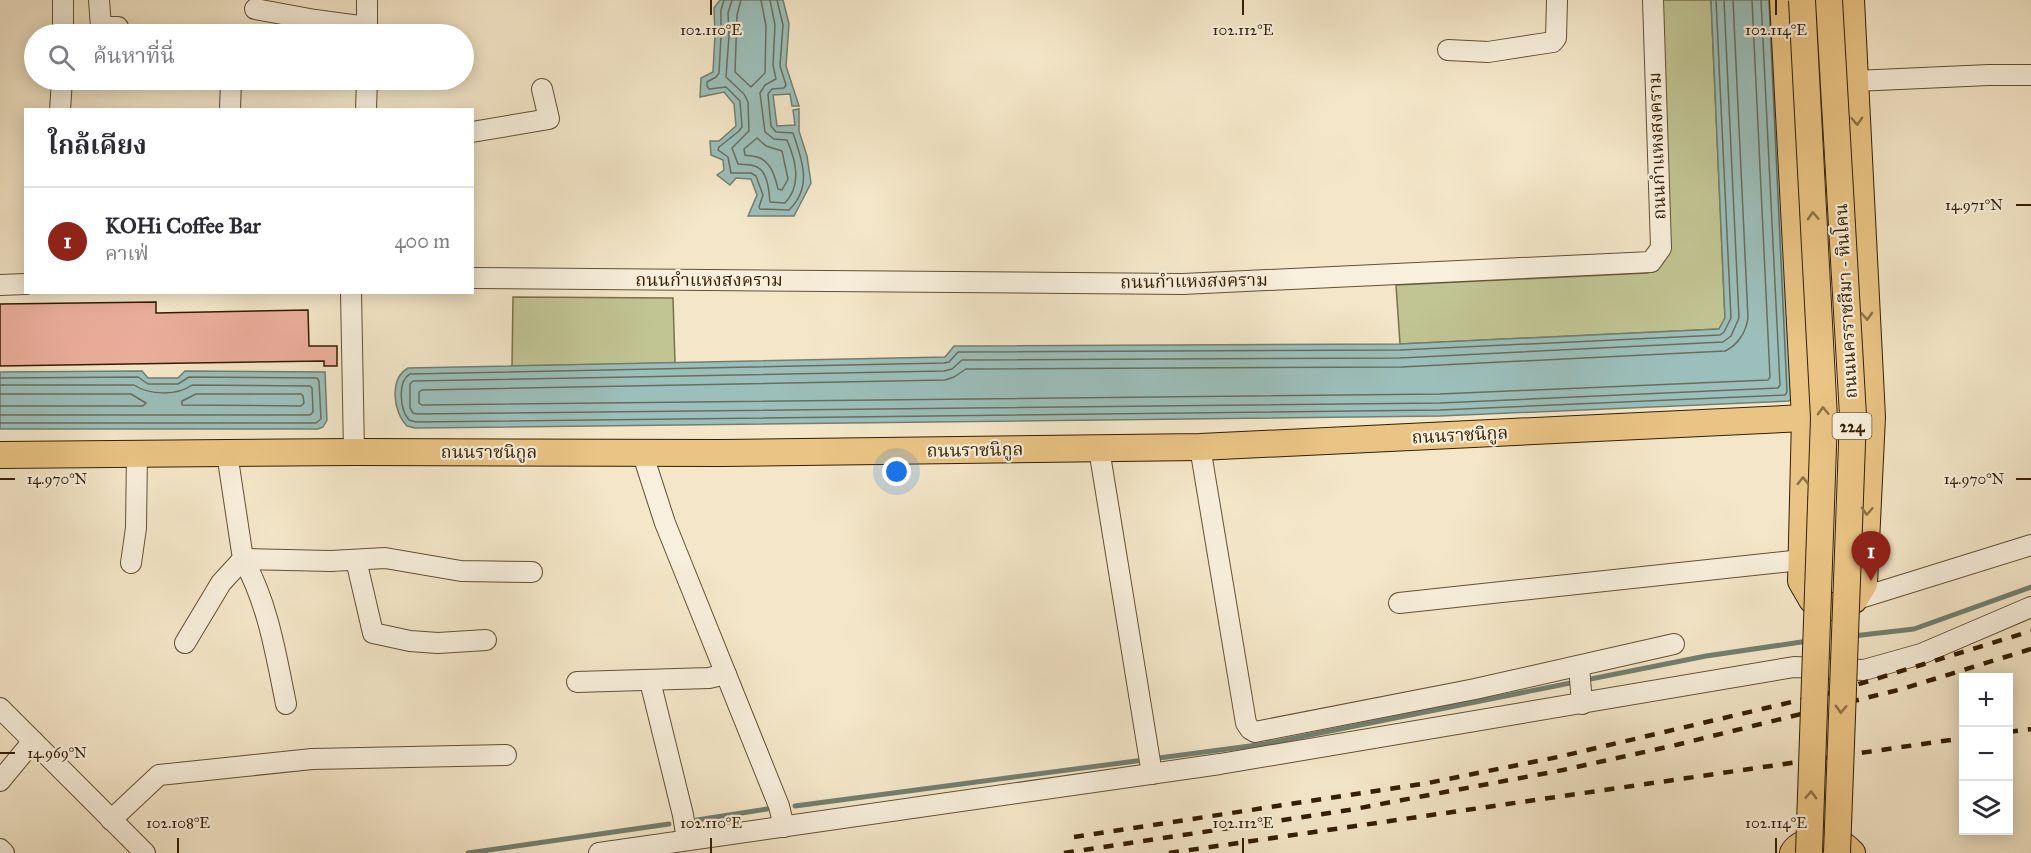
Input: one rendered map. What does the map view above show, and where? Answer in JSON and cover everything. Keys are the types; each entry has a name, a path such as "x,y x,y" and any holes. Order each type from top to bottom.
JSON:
{"main road":[{"path":"1783,0 1805,418 1801,581 1812,600 1832,608 1854,600 1864,584 1872,417 1851,0"},
{"path":"1802,0 1824,418 1809,853"},
{"name":"ถนนนครราชสีมา - หินโคน","path":"1829,0 1852,416 1837,853"},
{"name":"ถนนราชนิกูล","path":"0,455 1200,447 1805,418"},
{"path":"1793,853 1801,844 1823,840 1842,844 1852,853"}],"street":[{"path":"63,0 63,24"},
{"path":"99,0 101,24"},
{"path":"367,0 367,24"},
{"path":"1448,50 1488,52 1553,42 1556,38 1557,0"},
{"name":"ถนนกำแหงสงคราม","path":"474,278 1184,284 1651,262 1661,248 1653,0"},
{"path":"255,9 334,24"},
{"path":"1856,81 2031,75"},
{"path":"474,132 549,119 542,89"},
{"path":"60,108 61,90"},
{"path":"230,108 231,90"},
{"path":"366,108 367,90"},
{"path":"0,285 24,284"},
{"path":"351,294 354,452"},
{"path":"1200,447 1246,723 1255,732 1475,689 1581,684 1794,668 1864,670 1921,654 2031,607"},
{"path":"1099,448 1151,765"},
{"path":"642,452 665,523 779,806 784,827"},
{"path":"227,453 243,559 255,581 274,644 286,704"},
{"path":"131,563 136,528 138,454"},
{"path":"1854,600 2031,545"},
{"path":"185,643 221,583 243,559 331,561 385,558 461,571 532,572"},
{"path":"356,560 373,633 410,641 438,643 486,640"},
{"path":"1399,603 1801,560"},
{"path":"599,853 784,827 1151,765 1581,684 1674,644"},
{"path":"577,682 709,678 726,674"},
{"path":"650,681 687,840"},
{"path":"0,708 145,853"},
{"path":"0,781 33,741"},
{"path":"111,819 159,775 312,759 506,755"},
{"path":"0,849 4,853"}],"green space":[{"path":"1656,0 1711,0 1725,318 1719,329 1400,344 1396,285 1648,273 1661,265 1667,249"},
{"path":"513,297 673,298 675,363 512,366"}],"water":[{"path":"720,0 783,0 789,24 786,66 799,106 792,106 790,94 773,95 777,126 795,125 793,110 799,109 799,131 807,156 811,183 794,216 748,216 757,195 751,179 736,178 730,185 717,175 724,170 723,160 711,155 710,141 719,141 736,126 734,104 724,92 700,97 701,78 713,72 714,8"},
{"path":"1711,0 1775,0 1794,396 1789,401 1440,416 415,428 407,426 402,420 396,404 398,380 408,368 945,357 954,346 1400,344 1719,329 1725,318"},
{"path":"142,371 148,378 178,378 185,371 325,372 327,420 323,427 318,429 0,429 0,372"}],"building":[{"path":"156,302 156,313 308,310 309,346 337,346 337,366 324,366 324,361 0,366 0,304"}],"waterway":[{"path":"1853,636 1914,629 2031,587"},
{"path":"795,806 1265,744 1706,656 1808,641"},
{"path":"697,820 767,809"},
{"path":"468,853 669,824"}],"railway":[{"path":"1074,837 1428,783 1558,757 1830,693 2031,631"},
{"path":"1064,853 1349,810 1563,770 1676,745 1902,689 2031,649"},
{"path":"2013,731 2031,729"},
{"path":"1169,853 1959,739"}],"place":[{"name":"KOHi Coffee Bar","path":"1871,581"}]}
